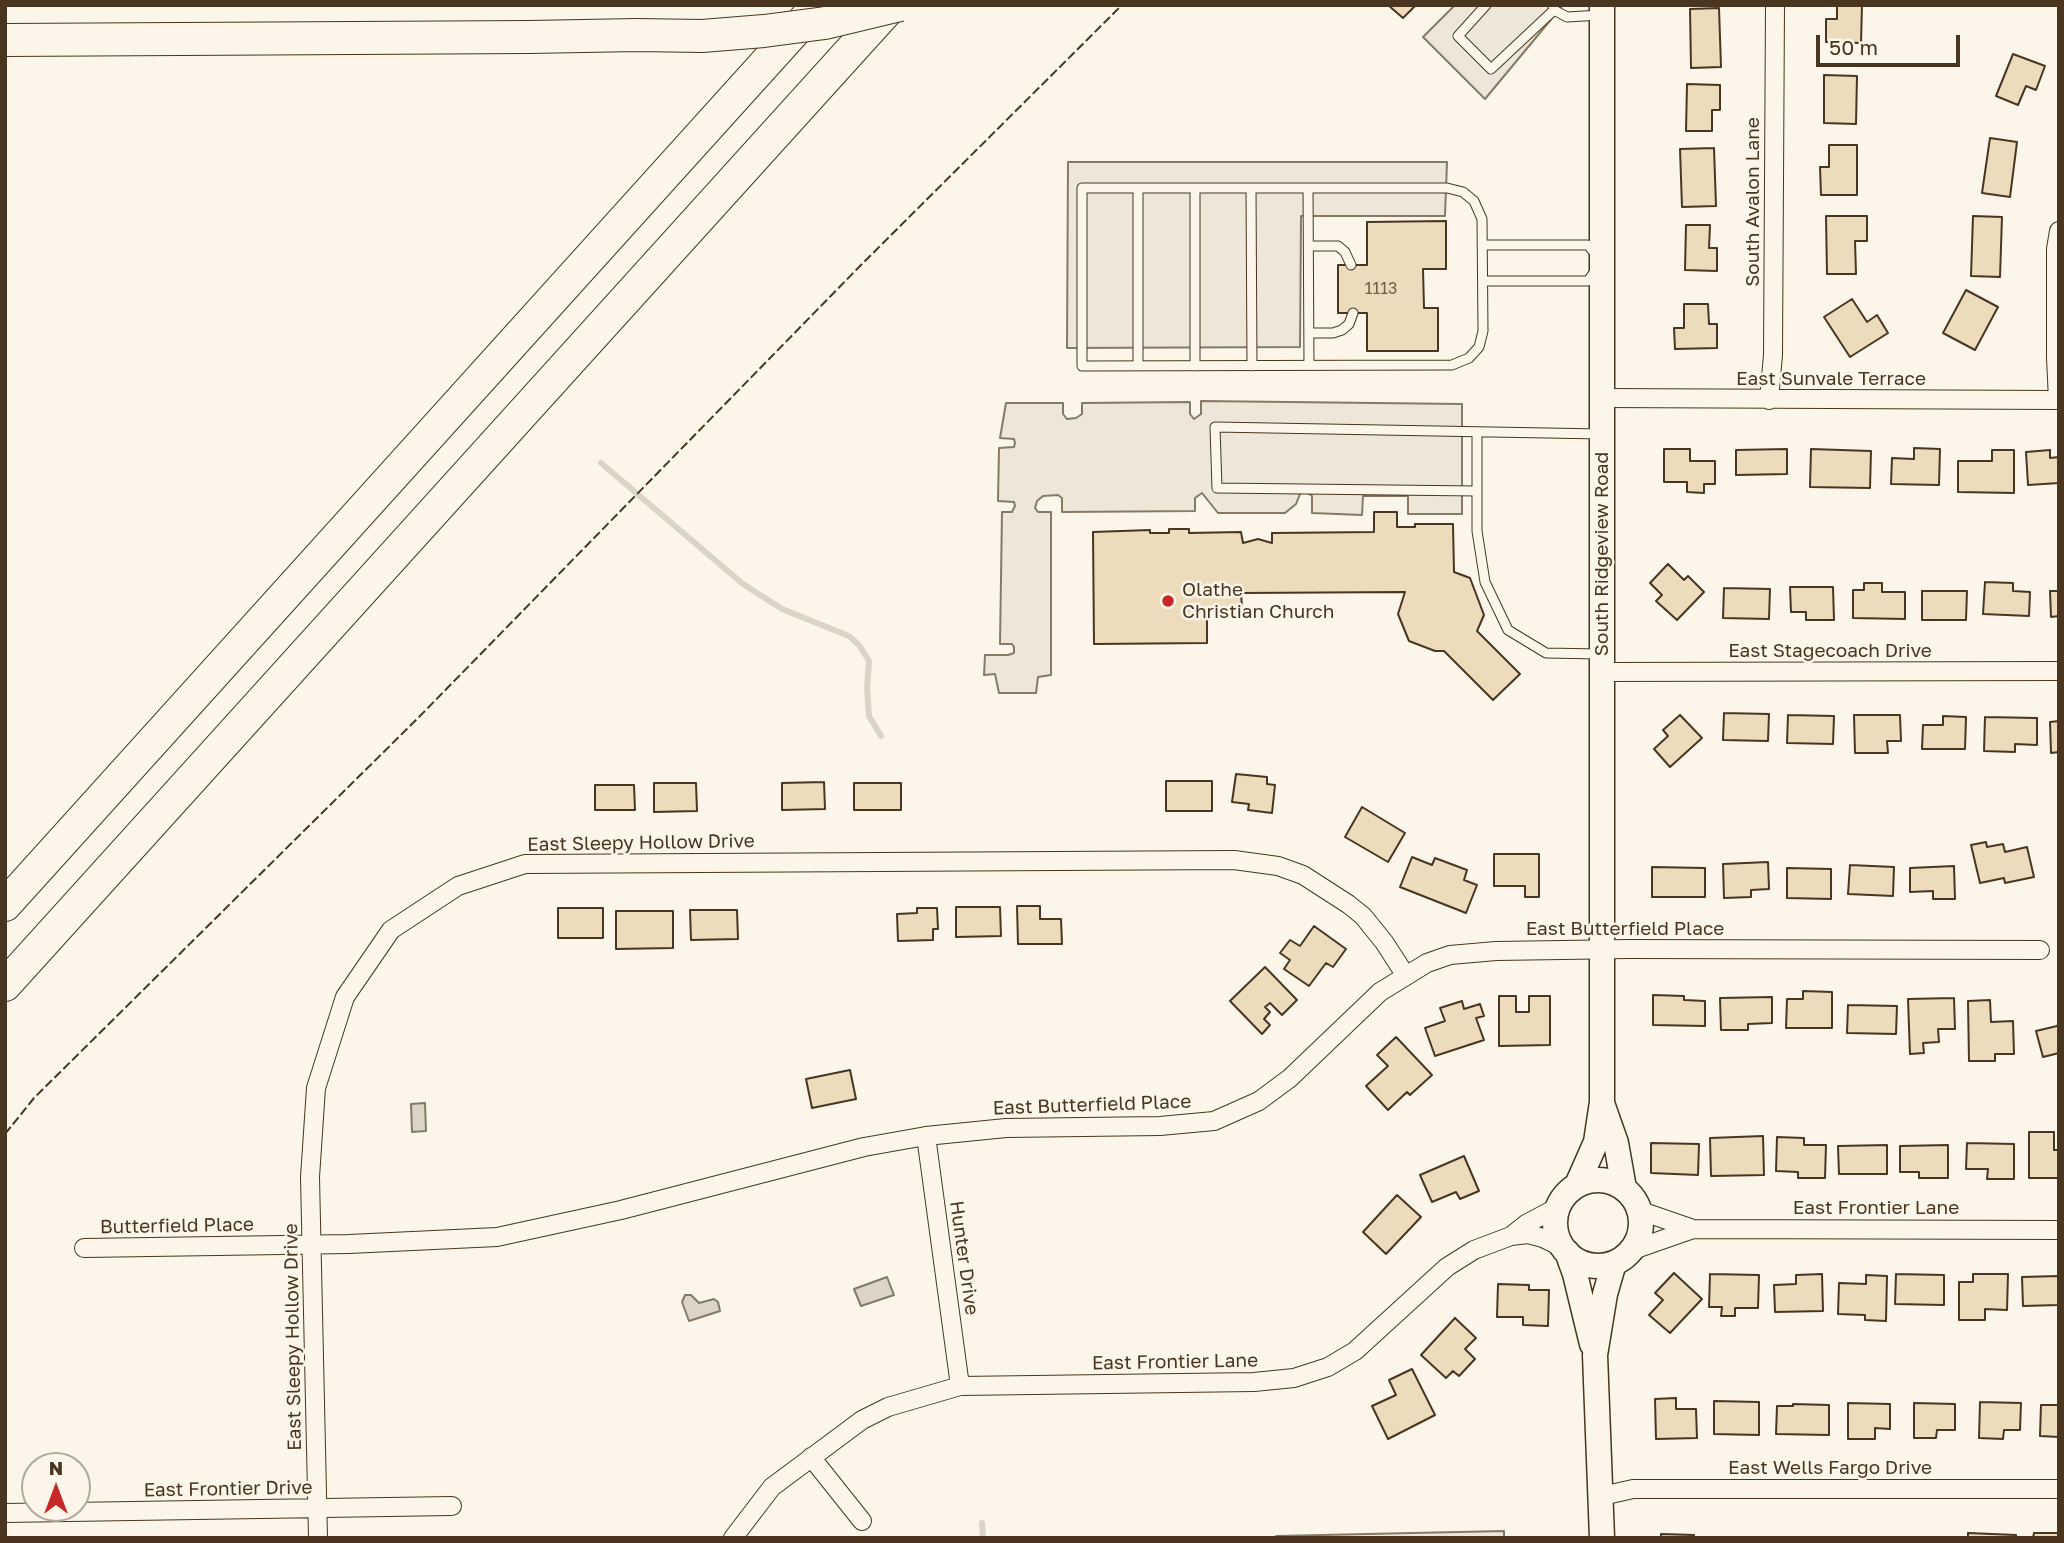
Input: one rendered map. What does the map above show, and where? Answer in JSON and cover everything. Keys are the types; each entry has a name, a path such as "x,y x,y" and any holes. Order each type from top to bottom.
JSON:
{"highway":[{"path":"5,905 818,5"},
{"path":"5,985 892,5"},
{"path":"5,40 637,34 702,36 825,23 900,5"}],"main road":[{"name":"South Ridgeview Road","path":"1602,10 1602,1102"},
{"path":"1577,1185 1596,1142 1602,1102"},
{"path":"1602,1102 1616,1143 1624,1188"},
{"path":"1595,1354 1605,1294 1624,1256 1641,1233 1641,1211 1630,1193 1605,1180 1590,1180 1577,1185 1566,1194 1558,1207 1555,1221 1556,1235 1575,1273 1595,1354 1602,1538"},
{"path":"1565,1250 1586,1264 1600,1266 1624,1256"}],"street":[{"name":"South Avalon Lane","path":"1769,400 1773,355 1775,5"},
{"path":"2058,400 2056,248 2059,231"},
{"name":"East Sunvale Terrace","path":"1603,398 2058,400"},
{"name":"East Stagecoach Drive","path":"1602,663 2059,671"},
{"name":"East Sleepy Hollow Drive","path":"318,1538 310,1177 316,1088 345,997 391,930 458,886 525,864 1234,860 1278,866 1303,875 1348,904 1363,916 1384,942 1406,976"},
{"name":"East Butterfield Place","path":"312,1245 497,1237 621,1210 864,1147 926,1136 1006,1128 1160,1126 1214,1121 1259,1101 1290,1077 1380,992 1427,962 1450,956 1496,951 1602,949 2040,950"},
{"name":"Hunter Drive","path":"926,1136 960,1386"},
{"path":"1511,1236 1526,1224 1558,1207"},
{"path":"1641,1211 1693,1229"},
{"path":"1624,1256 1693,1229"},
{"name":"East Frontier Lane","path":"1693,1229 2059,1230"},
{"path":"1511,1236 1528,1234 1543,1238 1565,1250"},
{"name":"East Frontier Lane","path":"733,1538 772,1487 862,1420 888,1407 960,1386 1254,1382 1276,1381 1311,1373 1355,1351 1447,1268 1474,1250 1511,1236"},
{"name":"Butterfield Place","path":"83,1248 312,1245"},
{"path":"811,1457 862,1521"},
{"name":"East Wells Fargo Drive","path":"1602,1496 1633,1489 2059,1489"},
{"name":"East Frontier Drive","path":"5,1513 452,1506"}],"lane":[{"path":"1486,5 1458,36 1491,69 1553,8 1567,17 1602,10"},
{"path":"1082,188 1195,188 1447,188 1463,191 1474,201 1482,219 1483,331 1479,347 1469,358 1452,365 1082,366 1082,188"},
{"path":"1138,188 1138,366"},
{"path":"1195,188 1195,366"},
{"path":"1251,188 1252,366"},
{"path":"1308,188 1309,365"},
{"path":"1482,245 1588,245 1602,261 1588,281 1483,281"},
{"path":"1309,246 1338,246 1345,252 1351,265"},
{"path":"1309,333 1333,333 1342,330 1349,324 1353,313"},
{"path":"1477,491 1217,488 1215,427 1603,434"},
{"path":"1477,432 1477,531 1485,582 1508,630 1546,653 1602,663"}],"shaded area":[{"path":"1455,5 1563,5 1485,99 1423,37"},
{"path":"1068,162 1447,162 1445,216 1301,216 1300,347 1067,348"},
{"path":"1201,401 1462,404 1462,514 1408,514 1408,496 1363,496 1362,515 1312,513 1312,496 1305,491 1285,513 1218,513 1202,493 1195,498 1195,511 1062,512 1062,498 1058,495 1043,496 1037,501 1035,508 1038,512 1051,512 1051,675 1038,677 1036,693 999,693 995,674 984,675 985,655 1014,653 1012,644 1000,644 1002,512 1012,512 1015,506 1014,502 998,501 999,448 1014,447 1015,443 1014,439 1000,438 1006,403 1063,403 1063,414 1067,419 1082,414 1082,403 1190,402 1190,414 1194,419 1201,414"},
{"path":"425,1103 426,1131 412,1132 411,1104"},
{"path":"887,1277 894,1295 861,1306 854,1289"},
{"path":"685,1295 691,1295 699,1303 714,1299 718,1302 720,1311 689,1321 682,1302"},
{"path":"1504,1531 1504,1538 1276,1538 1276,1536"}],"building":[{"path":"1388,5 1416,5 1403,18"},
{"path":"1837,5 1862,5 1861,43 1826,42 1826,19 1837,19"},
{"path":"1719,8 1721,67 1691,68 1690,9"},
{"path":"2013,54 2045,66 2036,90 2026,86 2018,105 1996,96"},
{"path":"1824,75 1857,76 1856,124 1824,123"},
{"path":"1687,84 1720,85 1720,110 1712,110 1712,131 1686,131"},
{"path":"1990,138 2017,142 2010,197 1982,193"},
{"path":"1829,145 1857,145 1857,195 1821,195 1820,167 1829,167"},
{"path":"1714,148 1716,206 1682,207 1680,149"},
{"path":"1826,216 1867,216 1867,241 1855,241 1856,274 1827,274"},
{"path":"1973,216 2002,217 2000,277 1971,276"},
{"path":"1446,221 1446,269 1423,269 1424,308 1438,308 1438,351 1367,351 1367,313 1338,313 1338,265 1367,265 1367,222"},
{"path":"1686,225 1710,225 1709,248 1717,248 1717,271 1685,270"},
{"path":"1966,290 1998,307 1975,350 1943,333"},
{"path":"1852,299 1867,322 1877,315 1888,333 1850,357 1824,317"},
{"path":"1684,304 1708,304 1709,324 1717,324 1717,348 1675,349 1674,328 1684,328"},
{"path":"1914,448 1940,449 1939,485 1891,484 1892,458 1914,459"},
{"path":"1664,449 1690,449 1690,461 1715,461 1715,484 1704,484 1704,493 1687,492 1687,482 1664,482"},
{"path":"1787,449 1787,474 1736,475 1736,450"},
{"path":"1811,449 1871,451 1870,488 1810,487"},
{"path":"1992,450 2014,450 2014,493 1958,492 1958,461 1992,461"},
{"path":"2050,450 2050,458 2059,457 2059,483 2028,485 2026,452"},
{"name":"Olathe Christian Church","path":"1374,512 1397,512 1397,527 1453,524 1454,572 1470,578 1484,615 1477,631 1520,674 1493,700 1444,651 1435,651 1409,641 1398,614 1405,592 1241,593 1242,608 1207,609 1207,643 1094,644 1093,532 1150,530 1150,533 1169,533 1169,529 1189,529 1189,533 1241,532 1243,543 1258,539 1272,543 1272,533 1374,532"},
{"path":"1668,564 1684,580 1688,576 1704,592 1677,620 1656,601 1662,595 1650,583"},
{"path":"1985,582 2013,583 2013,591 2030,592 2029,616 1983,614"},
{"path":"1864,583 1882,583 1882,592 1905,592 1905,619 1853,618 1853,590 1864,590"},
{"path":"1790,587 1833,587 1834,620 1806,620 1806,612 1791,612"},
{"path":"1724,588 1770,589 1769,619 1723,618"},
{"path":"1922,591 1967,591 1966,620 1922,620"},
{"path":"2050,591 2059,591 2059,616 2051,617"},
{"path":"1724,713 1769,714 1768,741 1723,740"},
{"path":"1680,715 1702,738 1670,767 1654,749 1668,736 1663,730"},
{"path":"1788,715 1834,716 1833,744 1787,743"},
{"path":"1854,715 1900,715 1901,741 1887,741 1888,753 1855,753"},
{"path":"1943,716 1966,717 1965,749 1922,749 1923,725 1943,725"},
{"path":"1985,717 2037,718 2037,745 2015,744 2015,752 1984,751"},
{"path":"2059,721 2059,752 2051,753 2050,722"},
{"path":"1236,774 1267,777 1267,784 1275,785 1272,813 1248,810 1249,804 1232,802"},
{"path":"1166,781 1212,781 1212,811 1166,811"},
{"path":"824,782 825,809 782,810 782,783"},
{"path":"654,783 696,783 697,811 654,812"},
{"path":"854,783 901,783 901,810 854,810"},
{"path":"595,785 634,785 635,810 595,810"},
{"path":"1362,807 1405,833 1388,862 1345,837"},
{"path":"1986,842 1987,847 2003,844 2005,852 2027,847 2034,877 2005,883 2004,878 1980,883 1971,845"},
{"path":"1494,854 1539,854 1539,897 1525,897 1525,886 1494,886"},
{"path":"1412,857 1432,865 1435,858 1467,870 1464,880 1477,885 1466,913 1400,887"},
{"path":"1768,862 1769,889 1751,890 1751,897 1724,898 1723,864"},
{"path":"1850,865 1894,867 1893,896 1848,894"},
{"path":"1954,866 1955,899 1933,899 1933,891 1910,892 1910,868"},
{"path":"1652,867 1705,868 1705,897 1652,897"},
{"path":"1787,868 1831,869 1831,899 1787,898"},
{"path":"1017,906 1040,906 1040,919 1061,919 1062,944 1018,944"},
{"path":"956,907 1000,907 1001,936 956,937"},
{"path":"558,908 603,908 603,938 558,938"},
{"path":"917,908 937,908 938,929 933,929 933,940 898,941 897,914 917,913"},
{"path":"690,910 737,910 738,939 691,940"},
{"path":"616,911 673,911 673,948 616,949"},
{"path":"1314,926 1346,949 1333,967 1326,963 1309,986 1284,969 1290,960 1280,953 1290,940 1300,946"},
{"path":"1265,967 1297,1000 1282,1015 1270,1003 1265,1007 1270,1012 1264,1019 1270,1025 1262,1034 1230,1001"},
{"path":"1803,991 1832,992 1832,1028 1786,1028 1787,999 1803,999"},
{"path":"1653,995 1684,996 1684,1000 1705,1001 1705,1026 1653,1025"},
{"path":"1499,996 1516,996 1516,1012 1529,1012 1529,996 1550,996 1550,1045 1499,1046"},
{"path":"1772,997 1772,1023 1748,1024 1748,1030 1721,1030 1720,998"},
{"path":"1954,998 1955,1029 1938,1029 1939,1042 1923,1043 1924,1053 1910,1054 1908,999"},
{"path":"1990,1000 1991,1022 2013,1021 2014,1054 1995,1054 1995,1061 1969,1061 1968,1001"},
{"path":"1462,1001 1464,1009 1480,1004 1484,1016 1476,1018 1484,1040 1435,1056 1425,1028 1445,1021 1440,1008"},
{"path":"1848,1005 1897,1006 1896,1034 1847,1033"},
{"path":"2059,1023 2059,1053 2043,1057 2036,1031 2057,1026"},
{"path":"1396,1037 1432,1075 1410,1095 1407,1092 1388,1110 1366,1086 1388,1066 1377,1055"},
{"path":"850,1070 856,1099 812,1108 806,1079"},
{"path":"2029,1132 2054,1132 2054,1150 2059,1150 2059,1178 2029,1178"},
{"path":"1763,1136 1764,1175 1711,1176 1710,1138"},
{"path":"1777,1137 1804,1138 1804,1145 1826,1145 1825,1178 1798,1178 1798,1172 1776,1171"},
{"path":"1651,1143 1699,1144 1698,1175 1651,1173"},
{"path":"1967,1143 2014,1144 2014,1179 1987,1179 1988,1169 1966,1169"},
{"path":"1887,1145 1887,1174 1839,1174 1838,1146"},
{"path":"1948,1145 1948,1178 1919,1178 1919,1172 1900,1172 1900,1146"},
{"path":"1464,1156 1479,1191 1460,1199 1456,1192 1432,1202 1420,1175"},
{"path":"1397,1195 1421,1217 1386,1254 1363,1232"},
{"path":"1674,1273 1702,1299 1670,1333 1649,1315 1663,1300 1655,1293"},
{"path":"1710,1274 1759,1275 1758,1308 1735,1308 1735,1316 1721,1316 1722,1307 1709,1307"},
{"path":"1822,1274 1823,1311 1775,1312 1774,1285 1796,1284 1796,1275"},
{"path":"1896,1274 1944,1275 1944,1305 1895,1304"},
{"path":"1973,1274 2008,1274 2007,1310 1985,1309 1985,1320 1959,1320 1959,1282 1973,1282"},
{"path":"1866,1275 1887,1276 1886,1321 1865,1320 1865,1315 1838,1314 1839,1283 1866,1284"},
{"path":"2059,1276 2059,1305 2023,1306 2022,1277"},
{"path":"1498,1284 1529,1285 1529,1290 1549,1290 1548,1326 1523,1325 1523,1317 1497,1317"},
{"path":"1455,1318 1476,1338 1465,1349 1475,1359 1459,1376 1453,1371 1446,1378 1421,1355"},
{"path":"1412,1369 1435,1415 1388,1439 1372,1406 1396,1395 1389,1380"},
{"path":"1676,1398 1676,1409 1696,1409 1697,1438 1656,1439 1655,1399"},
{"path":"1714,1401 1759,1402 1759,1435 1714,1434"},
{"path":"1980,1402 2021,1403 2020,1430 2004,1430 2003,1439 1979,1438"},
{"path":"1848,1403 1890,1404 1890,1429 1875,1428 1875,1439 1848,1439"},
{"path":"1914,1403 1955,1404 1955,1430 1937,1430 1936,1438 1914,1438"},
{"path":"1829,1405 1829,1435 1776,1434 1777,1406"},
{"path":"2041,1405 2059,1405 2059,1437 2040,1436"},
{"path":"1968,1533 2016,1535 2016,1538 1968,1538"},
{"path":"2034,1533 2059,1533 2059,1538 2033,1538"},
{"path":"1661,1534 1694,1535 1694,1538 1661,1538"}],"waterway":[{"path":"601,463 743,584 782,609 849,636 859,645 869,661 869,716 881,736"},
{"path":"982,1523 983,1538"}],"fence":[{"path":"5,1134 34,1098 419,717 861,265 1122,5"}],"place":[{"name":"Olathe Christian Church","path":"1168,601"}]}
